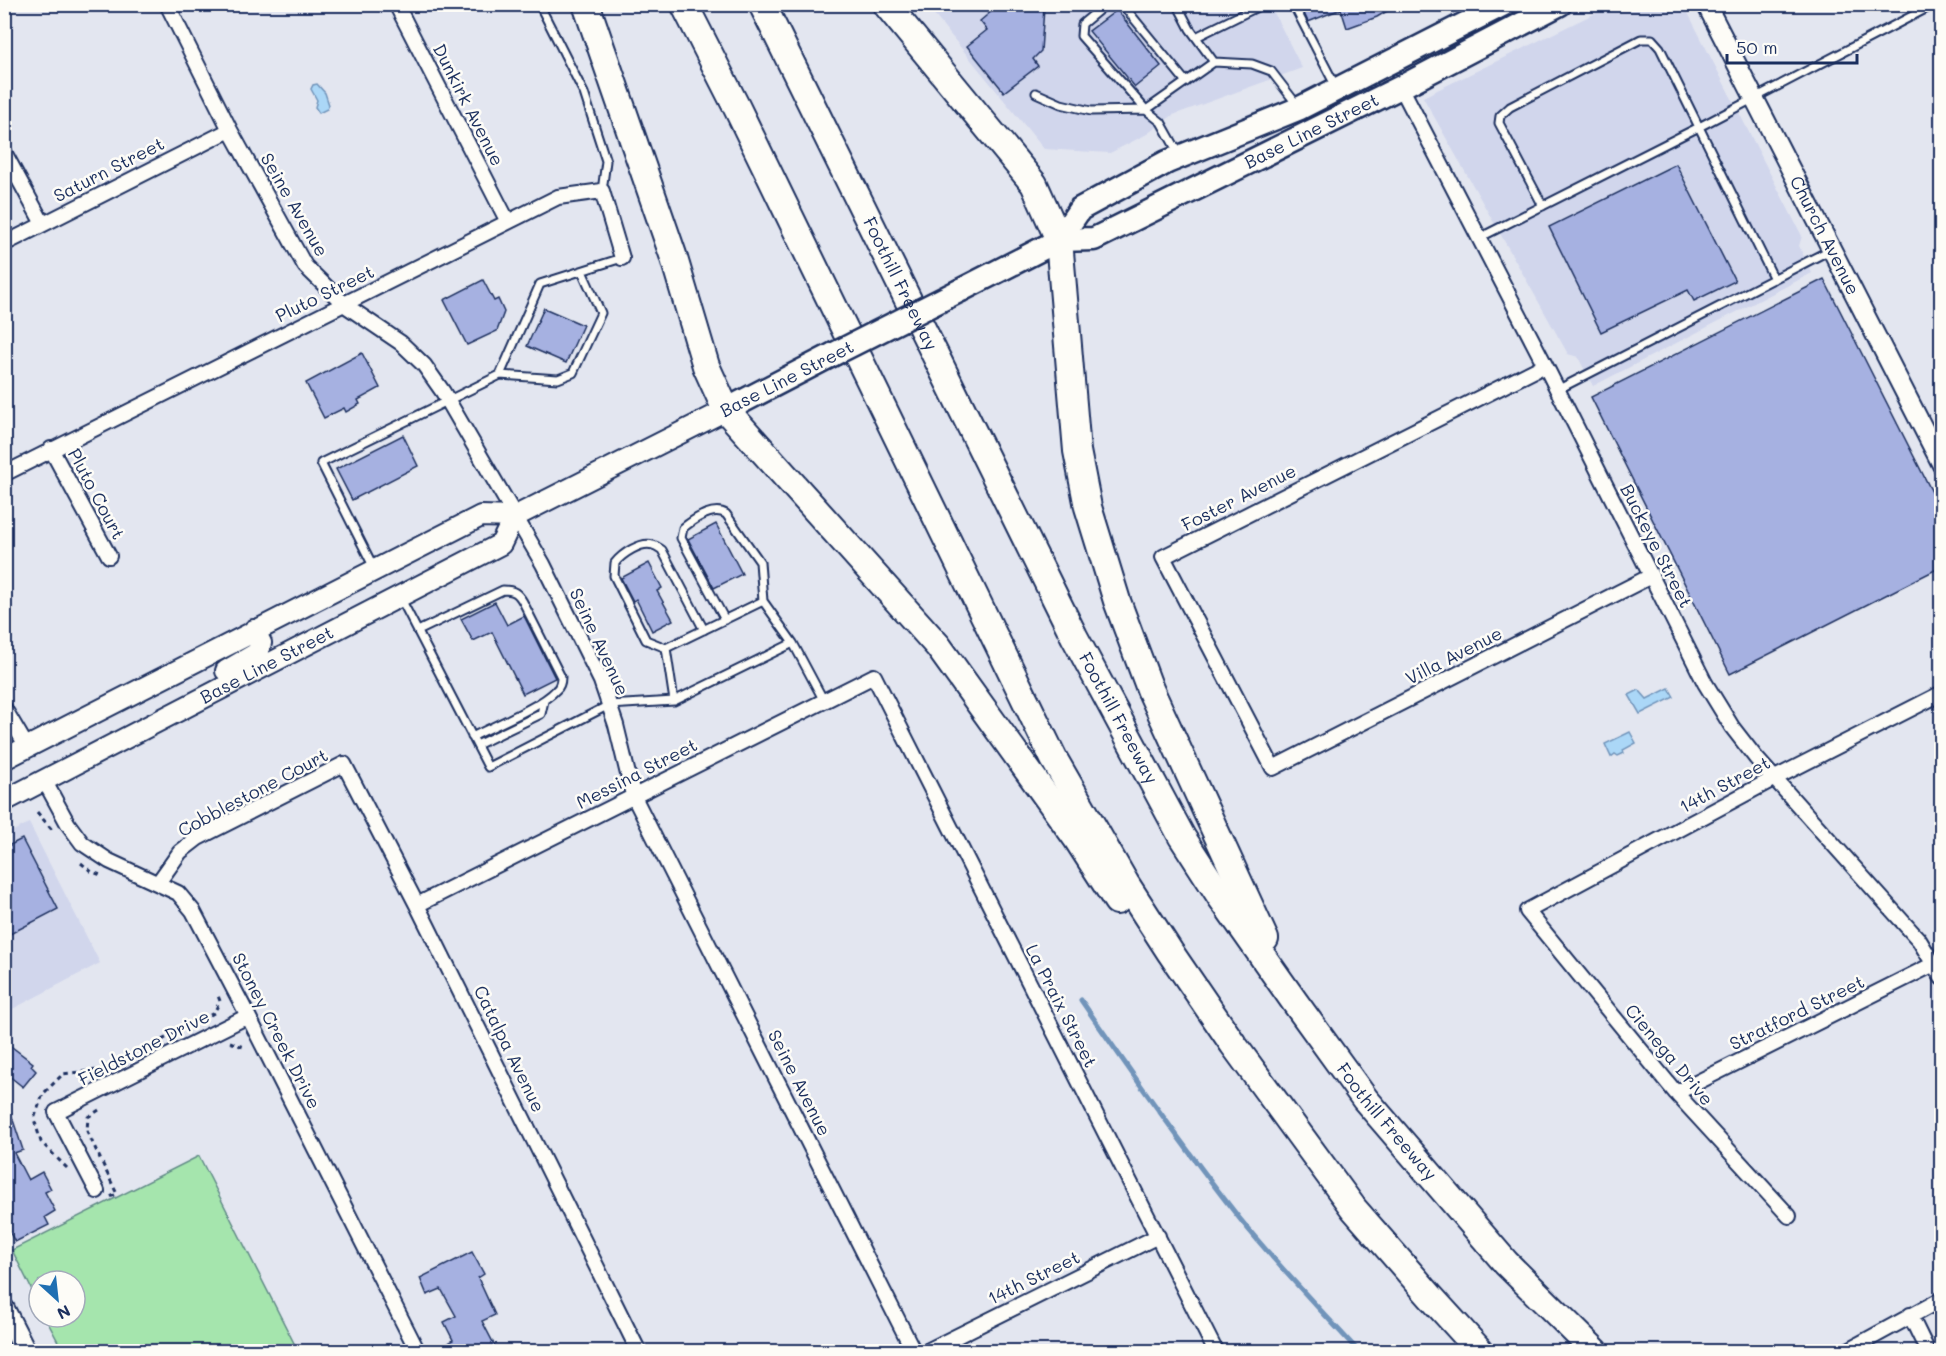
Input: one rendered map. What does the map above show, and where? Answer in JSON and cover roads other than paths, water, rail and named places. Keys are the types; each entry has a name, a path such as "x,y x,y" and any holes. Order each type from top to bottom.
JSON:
{"highway":[{"path":"586,4 673,255 706,366 726,410 938,646 1077,838 1167,979 1263,1112 1354,1209 1481,1352"},
{"path":"684,4 1054,759 1126,884 1170,952 1233,1044 1354,1209"},
{"name":"Foothill Freeway","path":"762,4 1074,636 1182,837 1220,896 1365,1099 1506,1263 1596,1352"},
{"path":"886,4 1034,184 1059,240 1077,451 1088,507 1117,601 1150,689 1294,1001"}],"main road":[{"name":"Base Line Street","path":"1059,240 1080,209 1181,157 1300,108 1504,4"},
{"name":"Base Line Street","path":"4,759 481,516 514,517 1059,240 1095,239 1401,87 1560,4"},
{"path":"1401,87 1418,61 1469,32 1483,15"},
{"path":"1300,108 1312,131"},
{"name":"Base Line Street","path":"4,801 501,544 514,517"},
{"path":"172,714 186,693 257,653 261,643 254,630"},
{"path":"4,1309 22,1350"}],"street":[{"name":"Seine Avenue","path":"166,4 230,130 305,266 345,305 385,331 424,365 447,400 548,575 601,681 616,725 633,795 914,1352"},
{"name":"Dunkirk Avenue","path":"396,4 508,222"},
{"name":"Church Avenue","path":"1706,4 1941,465"},
{"name":"Buckeye Street","path":"1401,87 1545,365 1705,683 1726,718 1773,779 1918,940 1941,978"},
{"name":"Saturn Street","path":"4,244 230,130"},
{"path":"4,152 44,224"},
{"name":"Pluto Street","path":"4,474 558,197 602,191"},
{"path":"602,191 622,258"},
{"name":"Foster Avenue","path":"1273,768 1162,556 1545,365"},
{"name":"Pluto Court","path":"51,449 109,556"},
{"name":"Villa Avenue","path":"1273,768 1651,576"},
{"name":"Messina Street","path":"417,905 874,676"},
{"name":"La Praix Street","path":"874,676 1216,1352"},
{"name":"14th Street","path":"1527,911 1773,779 1941,693"},
{"path":"4,708 27,747"},
{"name":"Cobblestone Court","path":"158,883 180,852 198,838 344,764"},
{"name":"Catalpa Avenue","path":"344,764 417,905 639,1352"},
{"name":"Stoney Creek Drive","path":"44,780 68,824 82,843 109,861 178,893 193,911 418,1352"},
{"name":"Cienega Drive","path":"1527,911 1676,1093 1789,1216"},
{"name":"Stratford Street","path":"1676,1093 1934,964"},
{"name":"Fieldstone Drive","path":"102,1195 56,1112 248,1016"},
{"name":"14th Street","path":"925,1352 1158,1236"},
{"path":"1845,1352 1941,1299"},
{"path":"1910,1315 1928,1352"}],"lane":[{"path":"539,4 585,93 606,161 602,191"},
{"path":"1106,4 1082,24 1081,36 1146,110 1161,122 1181,157"},
{"path":"1122,4 1186,82"},
{"path":"1177,4 1196,38 1214,62"},
{"path":"1293,4 1337,89"},
{"path":"1479,238 1935,4"},
{"path":"1196,38 1257,7"},
{"path":"1542,206 1499,123 1500,116 1510,107 1641,39 1652,39 1660,48 1774,279"},
{"path":"1036,93 1061,104 1091,111 1146,110 1214,62 1252,64 1271,71 1300,108"},
{"path":"1557,390 1832,249"},
{"path":"500,375 540,284 622,258"},
{"path":"375,570 321,463 500,375 558,379 573,373 601,313 582,271"},
{"path":"724,620 681,538 683,528 714,511 726,514 760,562 763,601 793,643 824,701"},
{"path":"704,630 662,550 654,545 636,548 615,563 614,576 645,640 666,648 704,630 763,601"},
{"path":"418,631 503,590 510,590 518,594 561,677 561,684 557,690 543,700 472,737"},
{"path":"400,596 488,767 609,705 674,701 793,643"},
{"path":"666,648 674,701"},
{"path":"477,745 541,714 543,700"}],"water":[{"path":"317,84 325,93 329,105 327,109 319,113 315,107 317,100 311,89"},
{"path":"1669,688 1674,697 1640,714 1629,695 1639,690 1647,699"},
{"path":"1630,732 1636,743 1623,750 1624,753 1611,757 1605,744"}],"waterway":[{"path":"1081,1000 1159,1111 1240,1219 1283,1270 1359,1352"}]}
